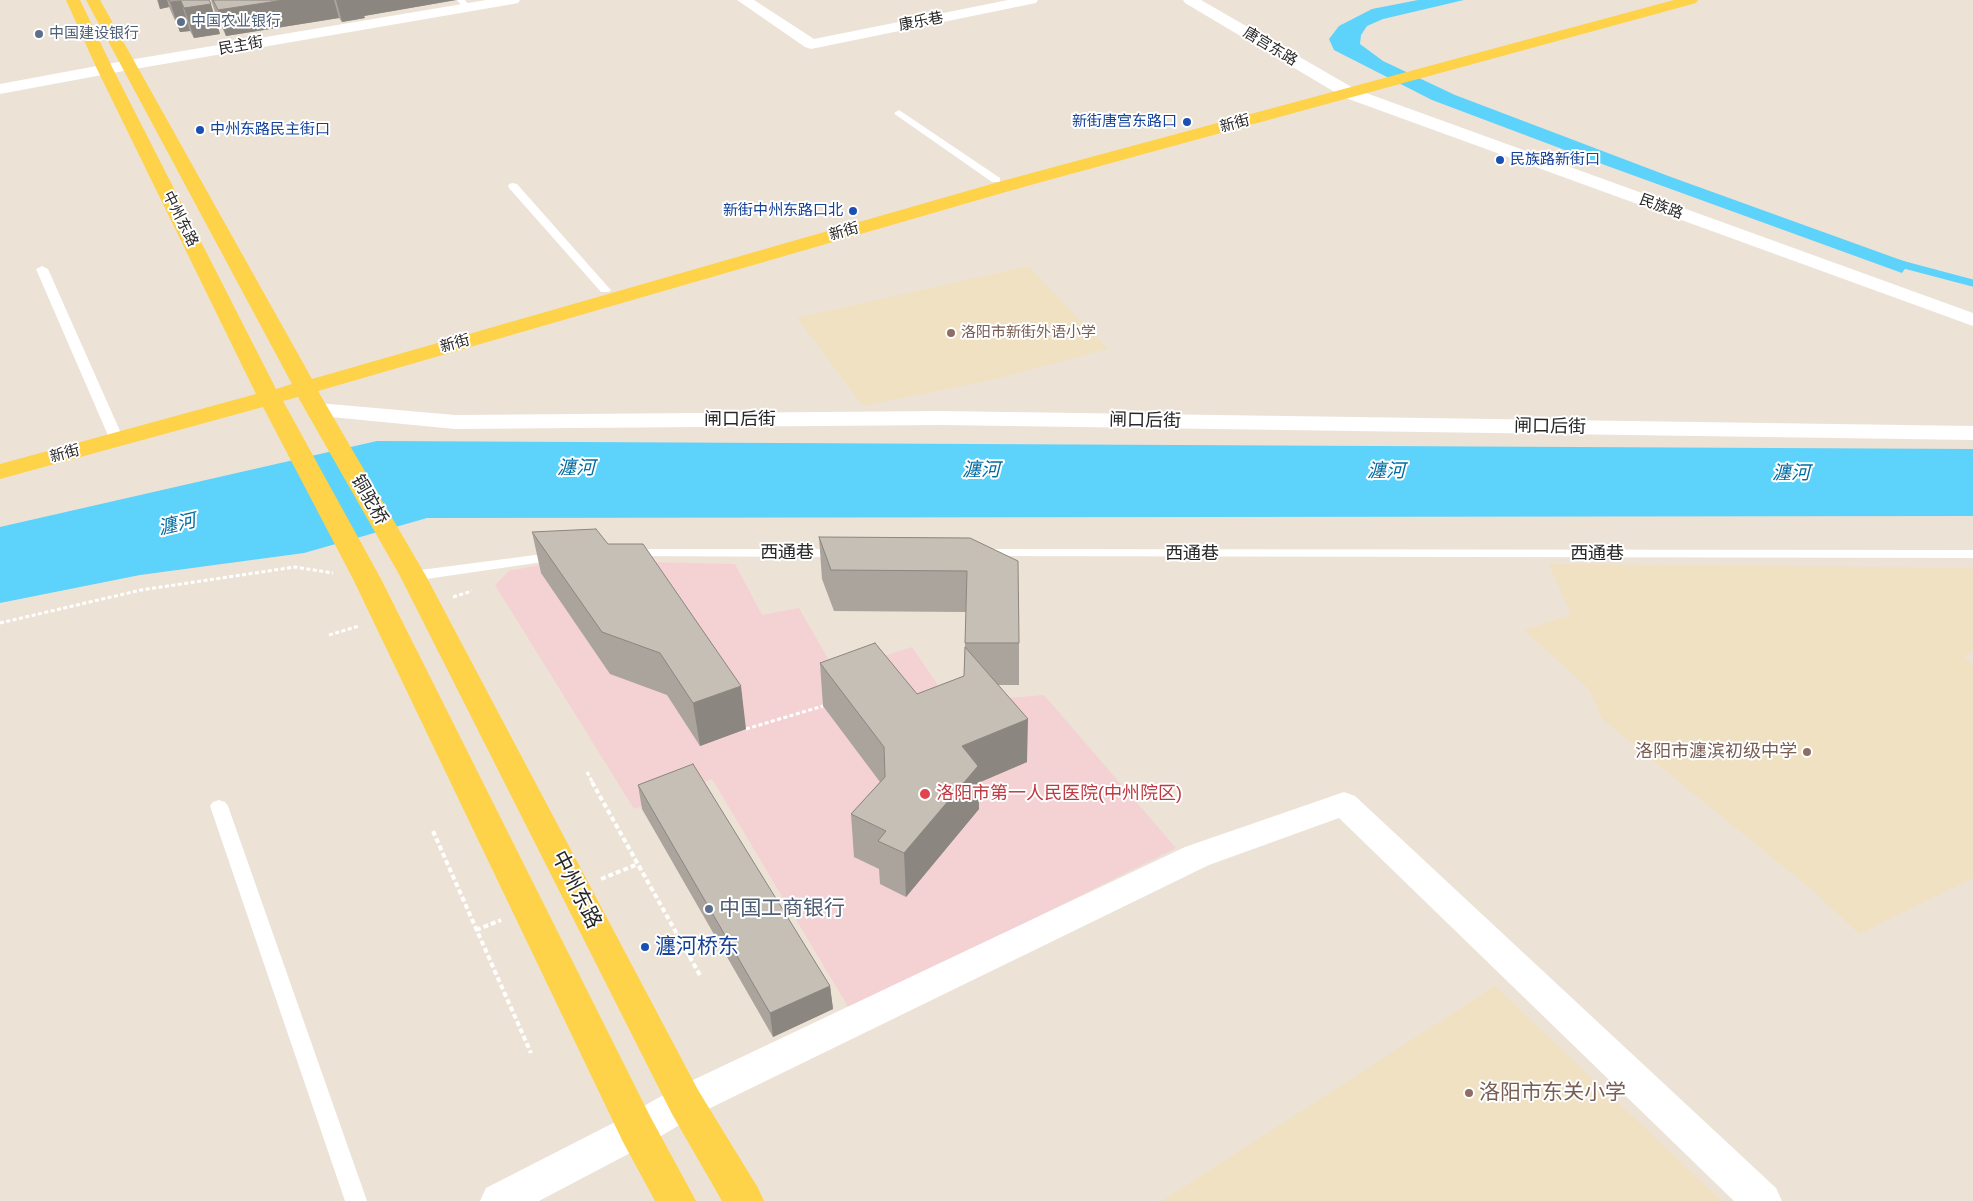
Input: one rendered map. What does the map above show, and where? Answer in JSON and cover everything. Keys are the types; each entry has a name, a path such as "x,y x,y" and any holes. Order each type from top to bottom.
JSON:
{"main road":[{"name":"中州东路","path":"73,0 105,69 266,392 291,435 367,579"},
{"name":"中州东路","path":"93,0 321,417"},
{"name":"新街","path":"302,382 605,290 996,180 1384,80 1662,0"},
{"name":"新街","path":"1425,68 1691,0"},
{"name":"新街","path":"0,472 114,433 1344,90"},
{"name":"铜驼桥","path":"321,417 413,576"},
{"path":"0,456 114,433"},
{"name":"中州东路","path":"413,576 685,1102 744,1201"},
{"path":"367,579 637,1130 676,1201"}],"street":[{"name":"民主街","path":"0,89 464,4 513,0"},
{"name":"康乐巷","path":"744,0 811,44 1031,0"},
{"name":"唐宫东路","path":"1190,0 1344,90"},
{"name":"民族路","path":"1344,90 1973,320"},
{"name":"闸口后街","path":"321,417 455,422 941,418 1973,433"},
{"path":"500,1201 637,1130 685,1102 1197,856 1344,804 1762,1201"}],"lane":[{"path":"899,113 996,180"},
{"path":"513,186 605,290"},
{"path":"42,268 114,433"},
{"name":"西通巷","path":"609,553 858,553"},
{"name":"西通巷","path":"967,553 1973,554"},
{"path":"413,576 569,554"},
{"path":"219,806 356,1201"}],"path":[{"path":"0,623 142,590 295,567 367,579"},
{"path":"746,729 824,706"},
{"path":"587,772 701,977"},
{"path":"433,831 531,1054"}],"shaded area":[{"name":"洛阳市新街外语小学","path":"1028,266 1108,349 991,380 863,406 797,318"},
{"name":"洛阳市第一人民医院(中州院区)","path":"564,560 735,564 762,615 799,608 835,671 912,647 950,703 1044,695 1176,848 850,1010 712,779 634,809 495,585 509,571"},
{"name":"洛阳市瀍滨初级中学","path":"1549,564 1973,568 1973,651 1964,657 1973,664 1973,878 1859,934 1817,894 1602,719 1589,689 1524,630 1571,615"},
{"name":"洛阳市东关小学","path":"1495,986 1722,1201 1162,1201"}],"water":[{"path":"1418,0 1464,0 1383,19 1367,26 1361,35 1360,44 1383,61 1455,95 1671,177 1909,263 1902,273 1602,164 1432,100 1334,50 1329,39 1339,26 1372,9"},
{"name":"瀍河","path":"377,441 1973,449 1973,516 427,518 304,553 140,575 0,603 0,527"}],"building":[{"path":"169,0 209,0 211,4 184,8 181,1 170,2"},
{"path":"213,0 284,0 218,10"},
{"path":"596,529 608,544 643,544 741,686 693,703 660,653 602,632 532,532"},
{"path":"819,537 970,538 1018,561 1019,643 965,643 967,571 831,570"},
{"path":"875,643 917,694 964,676 965,647 1028,719 962,746 978,766 904,853 878,841 886,831 851,814 885,777 884,747 820,663"},
{"path":"693,764 830,986 770,1013 638,785"}],"waterway":[{"path":"1897,263 1973,283"}],"place":[{"name":"中国农业银行","path":"181,22"},
{"name":"中国建设银行","path":"39,34"},
{"name":"新街唐宫东路口","path":"1187,122"},
{"name":"中州东路民主街口","path":"200,130"},
{"name":"民族路新街口","path":"1500,160"},
{"name":"新街中州东路口北","path":"853,211"},
{"name":"洛阳市新街外语小学","path":"951,333"},
{"name":"洛阳市瀍滨初级中学","path":"1807,752"},
{"name":"洛阳市第一人民医院(中州院区)","path":"925,794"},
{"name":"中国工商银行","path":"709,909"},
{"name":"瀍河桥东","path":"645,947"},
{"name":"洛阳市东关小学","path":"1469,1093"}]}
